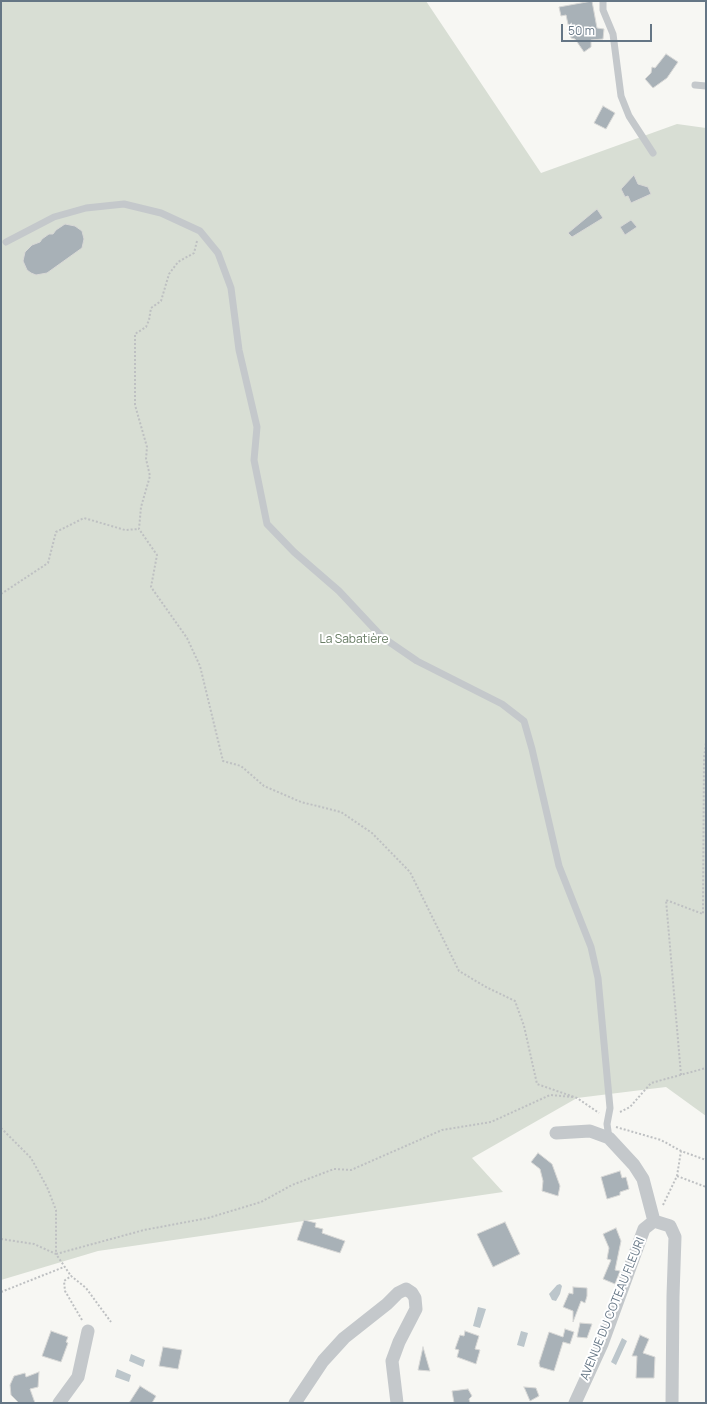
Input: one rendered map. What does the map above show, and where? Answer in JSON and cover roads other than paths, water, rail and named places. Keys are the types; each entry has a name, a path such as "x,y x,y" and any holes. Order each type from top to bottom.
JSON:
{"street":[{"path":"556,1133 590,1131 609,1138 626,1156 643,1179 658,1221 670,1226 676,1237 673,1296 672,1403"},
{"name":"AVENUE DU COTEAU FLEURI","path":"575,1403 602,1344 644,1229 658,1221"},
{"path":"295,1403 323,1361 344,1338 387,1304 398,1293 406,1289 412,1293 415,1298 416,1309 399,1342 392,1361 397,1403"},
{"path":"59,1403 78,1377 88,1330"}],"lane":[{"path":"603,1 603,10 613,34 621,96 629,116 652,153"},
{"path":"696,85 706,86"},
{"path":"6,242 54,217 86,208 124,204 161,213 200,231 218,253 231,288 239,350 257,427 254,460 268,524 294,552 339,591 382,637 417,661 502,704 524,721 532,749 558,866 591,947 598,978 610,1108 608,1121 609,1138"}],"park label":[{"name":"La Sabatière","path":"354,640"}]}
